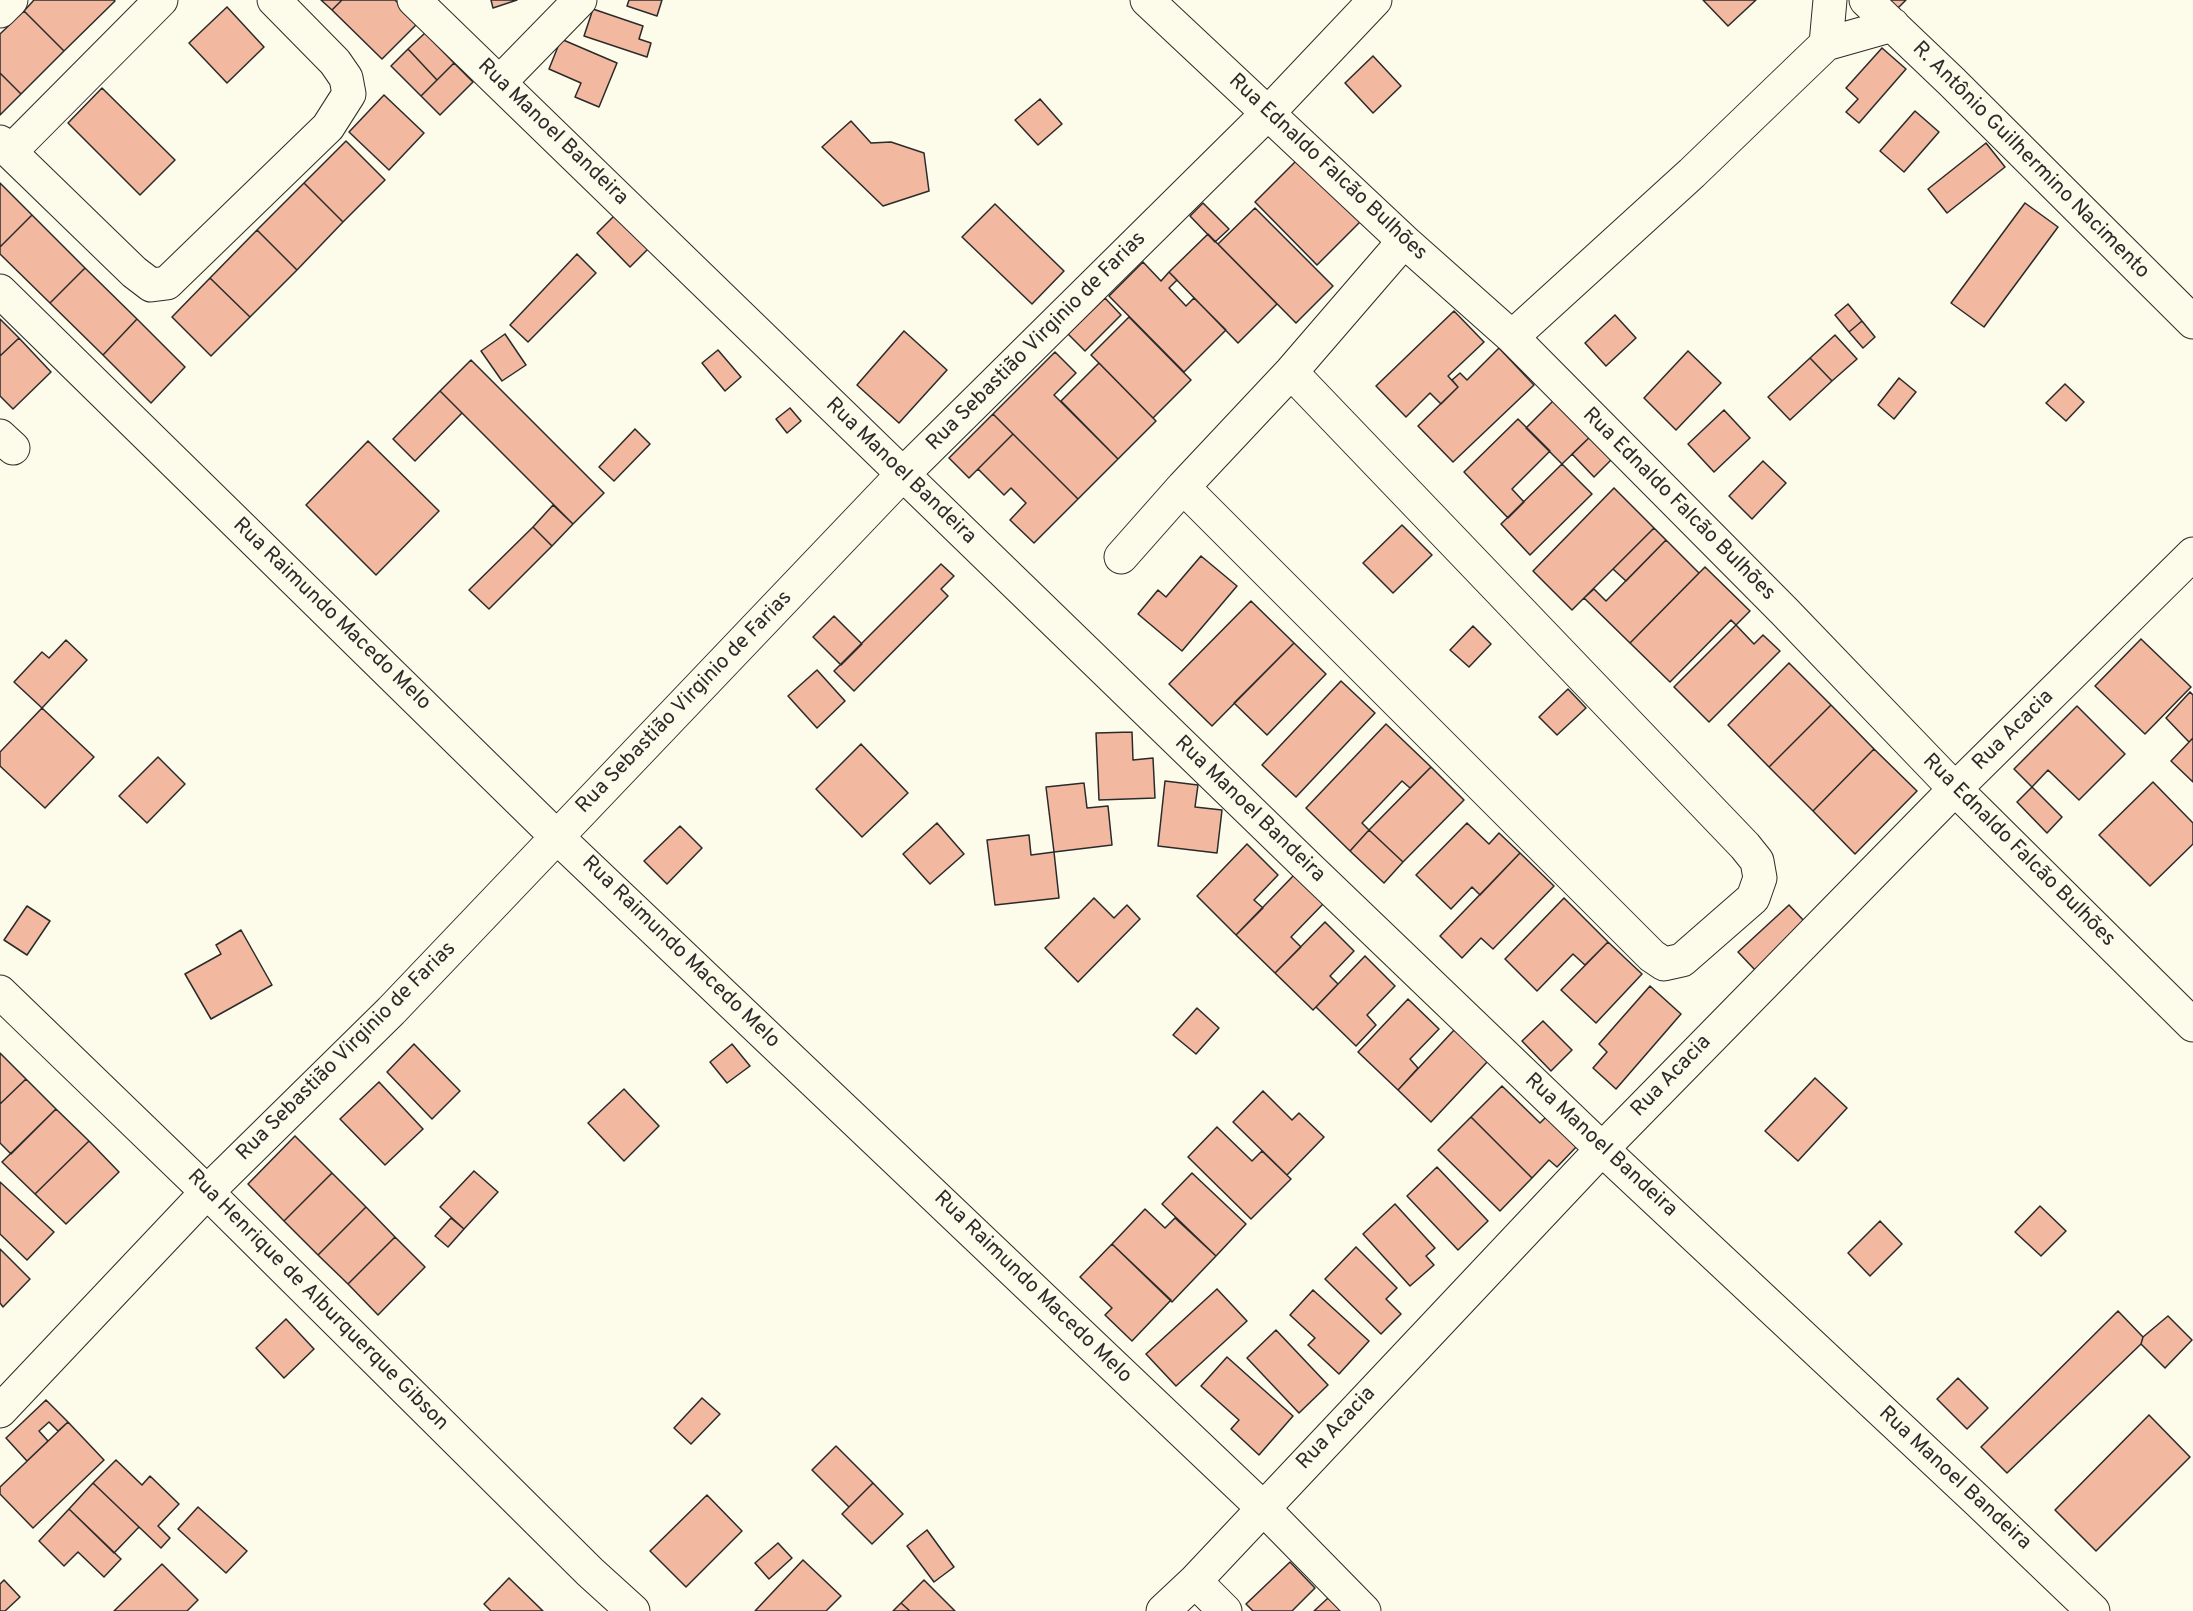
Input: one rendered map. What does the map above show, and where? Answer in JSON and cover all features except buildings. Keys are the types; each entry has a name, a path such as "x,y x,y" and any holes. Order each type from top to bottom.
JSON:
{"street":[{"path":"0,11 10,0"},
{"path":"161,0 5,147 134,272 151,285 167,283 328,126 349,94 346,78 335,62 274,0"},
{"name":"Rua Manoel Bandeira","path":"414,0 902,475 1602,1149 2093,1611"},
{"path":"500,82 580,0"},
{"name":"Rua Ednaldo Falcão Bulhões","path":"1147,0 1404,241 1512,337 1792,620 1955,789 2193,1026"},
{"name":"Rua Sebastião Virginio de Farias","path":"0,1411 207,1192 391,1011 902,475 1268,113 1375,0"},
{"path":"1826,44 1830,0"},
{"name":"R. Antônio Guilhermino Nacimento","path":"1866,0 1960,90 2193,322"},
{"path":"1512,337 1692,173 1826,44 1893,25"},
{"path":"1121,557 1291,372 1404,241"},
{"name":"Rua Raimundo Macedo Melo","path":"0,291 557,837 1263,1508 1364,1611"},
{"path":"1183,488 1652,956 1664,963 1682,960 1753,897 1760,878 1757,861 1745,846 1291,372"},
{"name":"Rua Acacia","path":"1163,1611 1195,1581 1602,1149 1955,789 2193,554"},
{"name":"Rua Henrique de Alburquerque Gibson","path":"0,992 207,1192 581,1564 633,1611"},
{"path":"1195,1581 1225,1611"}]}
